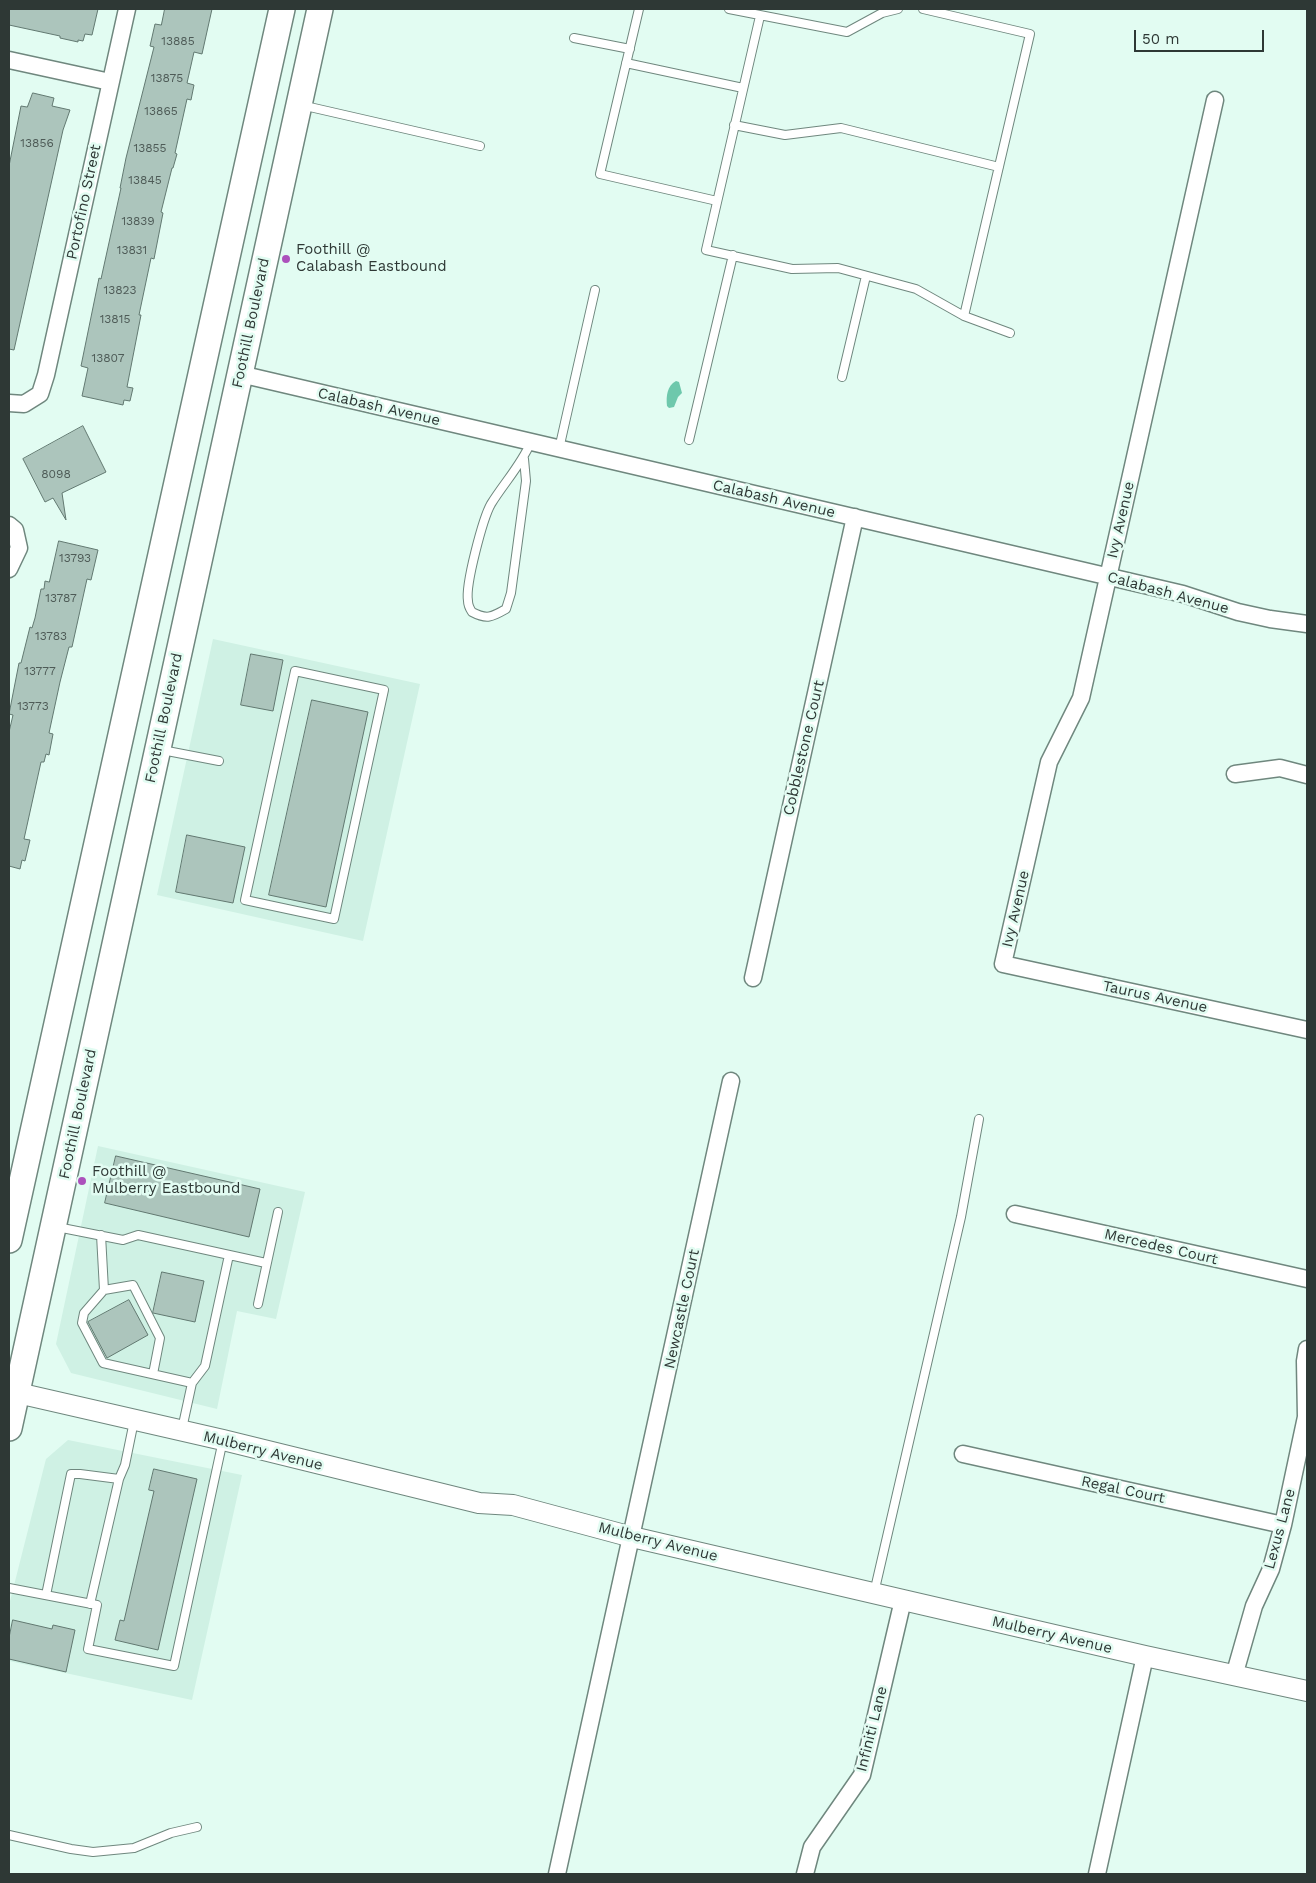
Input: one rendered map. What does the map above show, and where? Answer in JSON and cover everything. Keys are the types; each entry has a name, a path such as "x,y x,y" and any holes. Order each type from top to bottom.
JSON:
{"main road":[{"path":"9,1240 282,9"},
{"name":"Foothill Boulevard","path":"9,1428 12,1392 53,1226 320,9"}],"street":[{"name":"Portofino Street","path":"9,403 24,404 40,394 55,337 126,9"},
{"path":"9,60 110,82"},
{"name":"Ivy Avenue","path":"1003,964 1049,762 1082,698 1215,100"},
{"name":"Calabash Avenue","path":"240,374 1184,594 1238,612 1307,624"},
{"name":"Cobblestone Court","path":"753,978 855,517"},
{"path":"9,525 15,530 19,548 9,569"},
{"path":"1235,774 1280,768 1307,775"},
{"name":"Taurus Avenue","path":"1003,964 1307,1030"},
{"name":"Newcastle Court","path":"557,1874 731,1081"},
{"name":"Mercedes Court","path":"1015,1214 1307,1280"},
{"name":"Lexus Lane","path":"1234,1676 1254,1606 1271,1569 1283,1525 1306,1417 1305,1361 1307,1348"},
{"name":"Mulberry Avenue","path":"12,1392 223,1440 479,1503 513,1505 632,1536 903,1600 1307,1691"},
{"name":"Regal Court","path":"963,1454 1283,1525"},
{"name":"Infiniti Lane","path":"805,1874 812,1847 862,1775 903,1600"},
{"path":"1097,1874 1145,1656"}],"lane":[{"path":"639,9 600,174 717,201"},
{"path":"729,9 847,32 882,13 898,9"},
{"path":"922,9 1030,34 964,316"},
{"path":"760,16 706,250 792,269 838,268 916,289 964,316 1010,333"},
{"path":"574,38 630,49"},
{"path":"626,62 743,88"},
{"path":"299,104 480,146"},
{"path":"734,125 785,135 841,128 999,167"},
{"path":"689,440 733,255"},
{"path":"842,377 866,276"},
{"path":"559,449 595,290"},
{"path":"524,459 526,481 511,593 506,609 494,616 483,617 472,612 468,601 472,565 490,506 524,459 531,442"},
{"path":"294,671 384,690 334,919 245,900 261,824 294,671"},
{"path":"157,750 219,761"},
{"path":"874,1593 958,1226 979,1119"},
{"path":"258,1304 278,1212"},
{"path":"53,1226 123,1240 138,1236 266,1263"},
{"path":"101,1235 104,1290"},
{"path":"182,1431 192,1383 205,1366 229,1255"},
{"path":"153,1374 160,1338 133,1285 104,1290 84,1313 82,1323 104,1363 192,1383"},
{"path":"90,1604 119,1479 125,1465 135,1420"},
{"path":"9,1588 96,1605 88,1649 174,1666 223,1440"},
{"path":"46,1595 71,1474 119,1479"},
{"path":"9,1835 93,1852 134,1848 170,1833 197,1827"}],"shaded area":[{"path":"676,381 679,382 682,393 674,407 669,408 667,406 668,392"},
{"path":"213,639 420,684 363,941 157,895"},
{"path":"98,1146 305,1192 276,1319 237,1311 217,1409 71,1373 56,1344"},
{"path":"68,1440 242,1475 192,1700 9,1661 9,1605 46,1459"}],"building":[{"path":"9,9 98,9 92,35 85,34 83,41 78,40 78,42 60,38 60,36 9,25"},
{"path":"165,9 212,9 202,54 194,52 187,83 194,85 191,100 187,99 175,153 177,154 161,212 163,213 154,259 151,258 139,315 141,315 127,387 133,388 130,401 124,400 123,405 82,396 88,368 81,366 126,158 154,47 150,46 155,24 161,25"},
{"path":"33,93 54,98 52,106 70,110 63,130 14,350 9,349 9,166 21,106 27,107"},
{"path":"83,426 106,472 62,493 66,520 53,498 45,502 23,459"},
{"path":"59,541 98,550 91,580 87,579 72,647 69,647 60,682 49,733 53,734 49,755 46,754 44,762 41,762 24,839 30,840 25,861 22,860 20,869 9,866 9,732 13,715 9,714 19,663 21,663 30,627 32,628 35,618 41,589 44,589 45,581 49,582"},
{"path":"251,654 283,660 273,711 241,705"},
{"path":"312,700 368,712 326,907 269,895"},
{"path":"187,835 245,847 233,903 176,892"},
{"path":"116,1156 260,1189 249,1237 105,1203"},
{"path":"162,1272 204,1281 195,1322 153,1313"},
{"path":"129,1300 148,1335 107,1358 88,1322"},
{"path":"154,1469 197,1479 158,1650 115,1640 120,1620 124,1621 154,1491 149,1490"},
{"path":"13,1620 52,1629 53,1625 75,1630 66,1672 9,1659 9,1638"}],"place":[{"name":"Foothill @ Calabash Eastbound","path":"286,259"},
{"name":"Foothill @ Mulberry Eastbound","path":"82,1181"}]}
